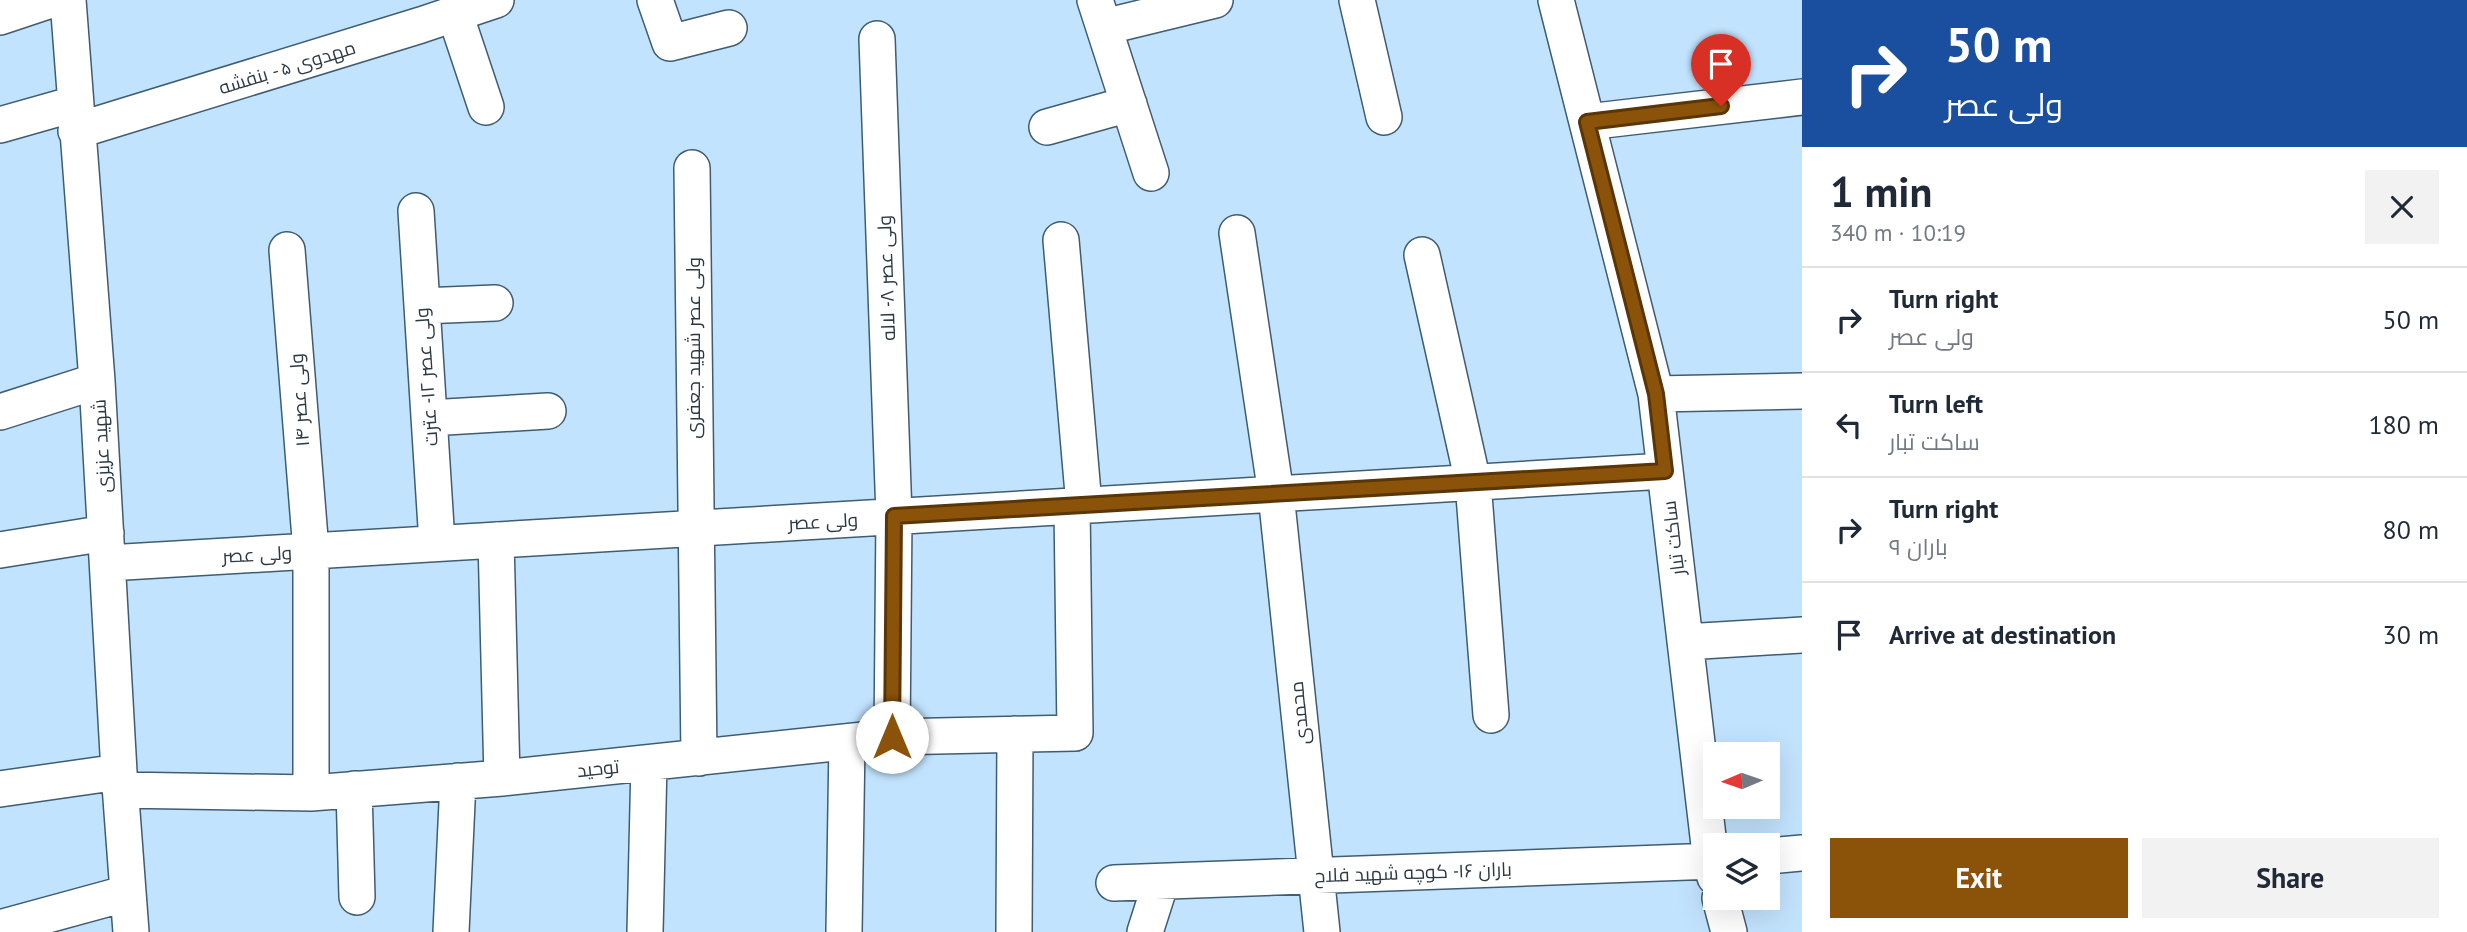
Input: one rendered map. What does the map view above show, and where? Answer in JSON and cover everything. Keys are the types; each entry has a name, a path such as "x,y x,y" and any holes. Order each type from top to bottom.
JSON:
{"street":[{"path":"0,18 51,0"},
{"name":"شهید عزیزی","path":"68,0 97,381 131,932"},
{"name":"مهدوی ۵ - بنفشه","path":"0,125 75,118 455,14 496,0"},
{"path":"655,0 670,43 729,28"},
{"path":"1150,173 1100,13 1215,0"},
{"path":"1357,0 1384,117"},
{"name":"ساکت تبار","path":"1556,0 1656,394 1710,833"},
{"path":"455,14 486,107"},
{"name":"ولی عصر ۸- لاله","path":"877,39 894,516 892,737"},
{"path":"1587,122 1802,97"},
{"path":"1047,127 1129,104"},
{"name":"ولی عصر شهید جعفری","path":"692,169 699,758"},
{"name":"ولی عصر ۱۲- عترت","path":"416,211 437,543"},
{"name":"محمدی","path":"1237,233 1276,494 1322,932"},
{"path":"1061,240 1078,505"},
{"name":"ولی عصر ۱۴","path":"287,250 311,551 311,793"},
{"path":"1422,255 1473,482 1491,715"},
{"path":"422,306 495,303"},
{"path":"0,412 97,381"},
{"path":"1656,394 1802,391"},
{"path":"429,418 548,411"},
{"name":"ولی عصر","path":"0,550 107,548 311,551 1665,471"},
{"name":"توحید","path":"0,789 120,781 311,793 502,778 892,737 1075,733 1078,505"},
{"path":"496,540 502,778"},
{"path":"1685,642 1802,635"},
{"path":"1014,932 1015,734"},
{"path":"844,932 847,742"},
{"path":"645,932 649,763"},
{"path":"451,932 458,781"},
{"path":"354,789 357,897"},
{"path":"1780,855 1802,853"},
{"name":"باران ۱۶- کوچه شهید فلاح","path":"1114,883 1703,867"},
{"path":"1145,932 1161,882"},
{"path":"0,929 128,893"},
{"path":"1723,910 1729,932"}],"route":[{"path":"892,737 894,516 1665,471 1656,394 1587,122 1721,106"}]}
